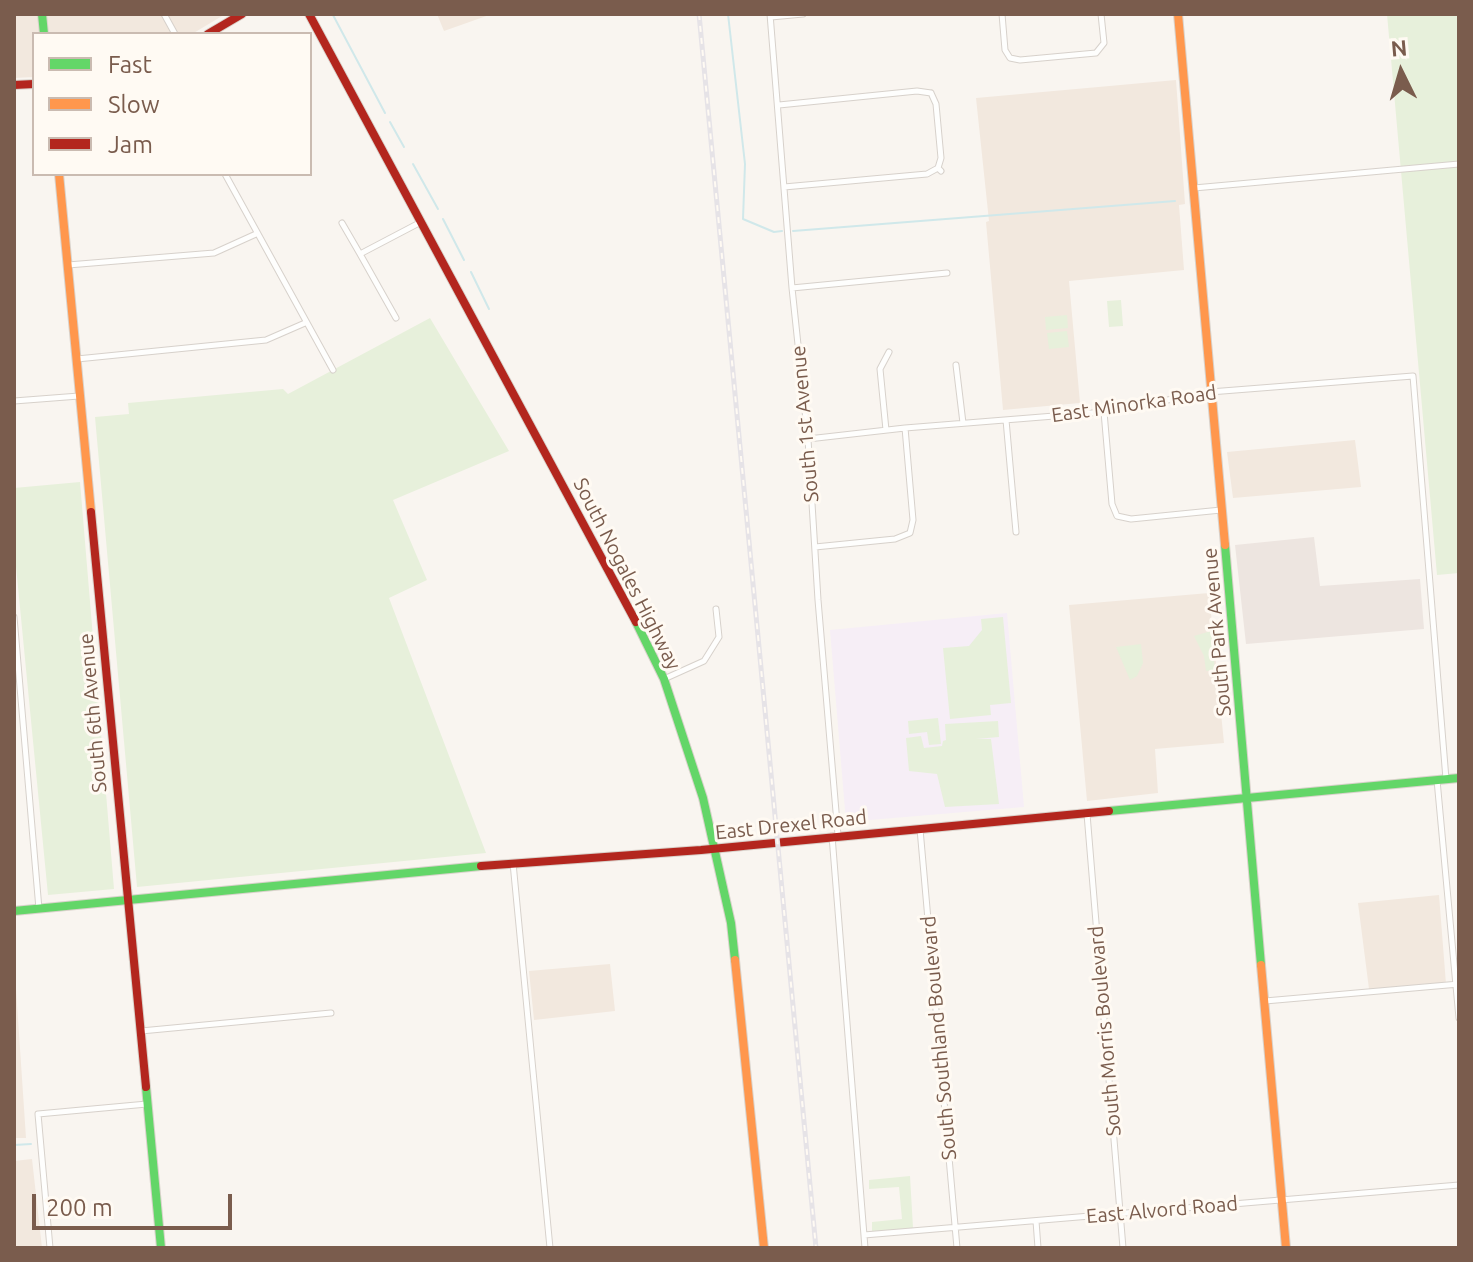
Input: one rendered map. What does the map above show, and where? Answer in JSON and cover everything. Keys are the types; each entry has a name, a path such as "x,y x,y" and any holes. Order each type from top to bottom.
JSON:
{"street":[{"path":"164,14 174,32"},
{"path":"211,32 242,14"},
{"name":"South Nogales Highway","path":"309,14 615,581 664,679 691,759 731,923 764,1248"},
{"path":"771,15 803,14"},
{"path":"1002,14 1008,59 1020,60 1102,51 1101,14"},
{"name":"South Park Avenue","path":"1178,14 1286,1248"},
{"name":"South 1st Avenue","path":"771,15 792,288 808,439 865,1248"},
{"path":"779,105 932,92 941,158 940,170 927,174 784,187"},
{"path":"1193,188 1459,164"},
{"name":"South 6th Avenue","path":"59,176 161,1248"},
{"path":"226,176 333,370"},
{"path":"360,254 421,222"},
{"path":"342,223 396,318"},
{"path":"67,265 214,253 256,234"},
{"path":"792,288 947,273"},
{"path":"76,359 266,340 305,323"},
{"path":"886,430 880,369 889,352"},
{"path":"956,365 963,423"},
{"name":"East Minorka Road","path":"808,439 1104,412 1210,392 1413,376 1441,780"},
{"path":"14,401 79,396"},
{"path":"1104,412 1112,504 1117,515 1131,519 1222,510"},
{"path":"1006,420 1016,532"},
{"path":"815,547 911,535 913,520 905,428"},
{"path":"1112,521 1117,515"},
{"path":"664,679 704,661 719,637 716,609"},
{"path":"14,617 39,909"},
{"name":"East Drexel Road","path":"14,911 1459,778"},
{"path":"1441,780 1459,1018"},
{"name":"South Morris Boulevard","path":"1087,814 1123,1248"},
{"name":"South Southland Boulevard","path":"920,829 957,1248"},
{"path":"513,863 550,1248"},
{"path":"1265,1001 1457,984"},
{"path":"141,1031 331,1013"},
{"path":"50,1248 38,1114 148,1103"},
{"name":"East Alvord Road","path":"864,1235 1459,1185"},
{"path":"1036,1221 1038,1248"},
{"path":"757,1248 764,1248"}],"shaded area":[{"path":"14,14 222,16 195,32 32,32 32,77 14,78"},
{"path":"437,14 492,14 444,31"},
{"path":"1176,80 1185,204 1179,205 1184,270 1069,281 1080,403 1003,410 976,98"},
{"path":"1355,440 1361,487 1233,498 1227,452"},
{"path":"1314,537 1320,586 1420,579 1424,629 1246,644 1235,545"},
{"path":"1209,593 1224,743 1155,749 1158,793 1087,801 1069,605"},
{"path":"1007,613 1024,807 846,822 830,630"},
{"path":"1439,895 1446,984 1369,989 1358,903"},
{"path":"14,959 26,1138 14,1138"},
{"path":"610,964 615,1011 534,1020 529,971"},
{"path":"32,1159 42,1248 14,1248 14,1161"}],"green space":[{"path":"1387,14 1459,14 1459,573 1437,575"},
{"path":"1121,300 1123,326 1109,327 1107,301"},
{"path":"1067,315 1068,328 1046,330 1045,317"},
{"path":"430,318 509,451 393,500 427,580 389,598 486,853 137,887 95,417 129,414 128,403 283,389 288,394"},
{"path":"1067,331 1069,347 1049,349 1047,333"},
{"path":"80,482 114,889 48,895 14,546 14,488"},
{"path":"1003,617 1011,703 990,705 991,715 950,719 943,648 969,646 982,630 981,619"},
{"path":"1211,631 1215,670 1206,671 1204,656 1194,636"},
{"path":"1141,644 1143,663 1137,676 1130,680 1116,647"},
{"path":"938,718 941,744 929,745 927,732 909,734 908,721"},
{"path":"998,721 999,737 976,739 991,739 999,804 945,807 937,774 909,771 906,738 921,736 924,748 942,746 946,740 945,724"},
{"path":"910,1176 913,1228 872,1232 872,1222 902,1219 899,1187 869,1189 869,1180"}],"waterway":[{"path":"728,14 745,164 743,219 774,232 782,231"},
{"path":"333,15 385,113"},
{"path":"390,122 404,147"},
{"path":"413,164 438,209"},
{"path":"793,231 1175,201"},
{"path":"443,219 464,260"},
{"path":"471,272 489,309"},
{"path":"14,1145 31,1144"}],"railway":[{"path":"699,14 816,1248"}],"traffic: fast":[{"path":"42,14 44,32"},
{"path":"1225,545 1261,965"},
{"path":"636,622 664,679 703,798 731,923 735,960"},
{"path":"1109,811 1459,778"},
{"path":"14,911 481,866"},
{"path":"146,1087 161,1248"}],"traffic: slow":[{"path":"1178,14 1225,545"},
{"path":"59,176 91,512"},
{"path":"735,960 764,1248"},
{"path":"1261,965 1286,1248"}],"traffic: jam":[{"path":"211,32 242,14"},
{"path":"309,14 636,622"},
{"path":"14,85 32,84"},
{"path":"91,512 146,1087"},
{"path":"481,866 701,850 1109,811"}]}
